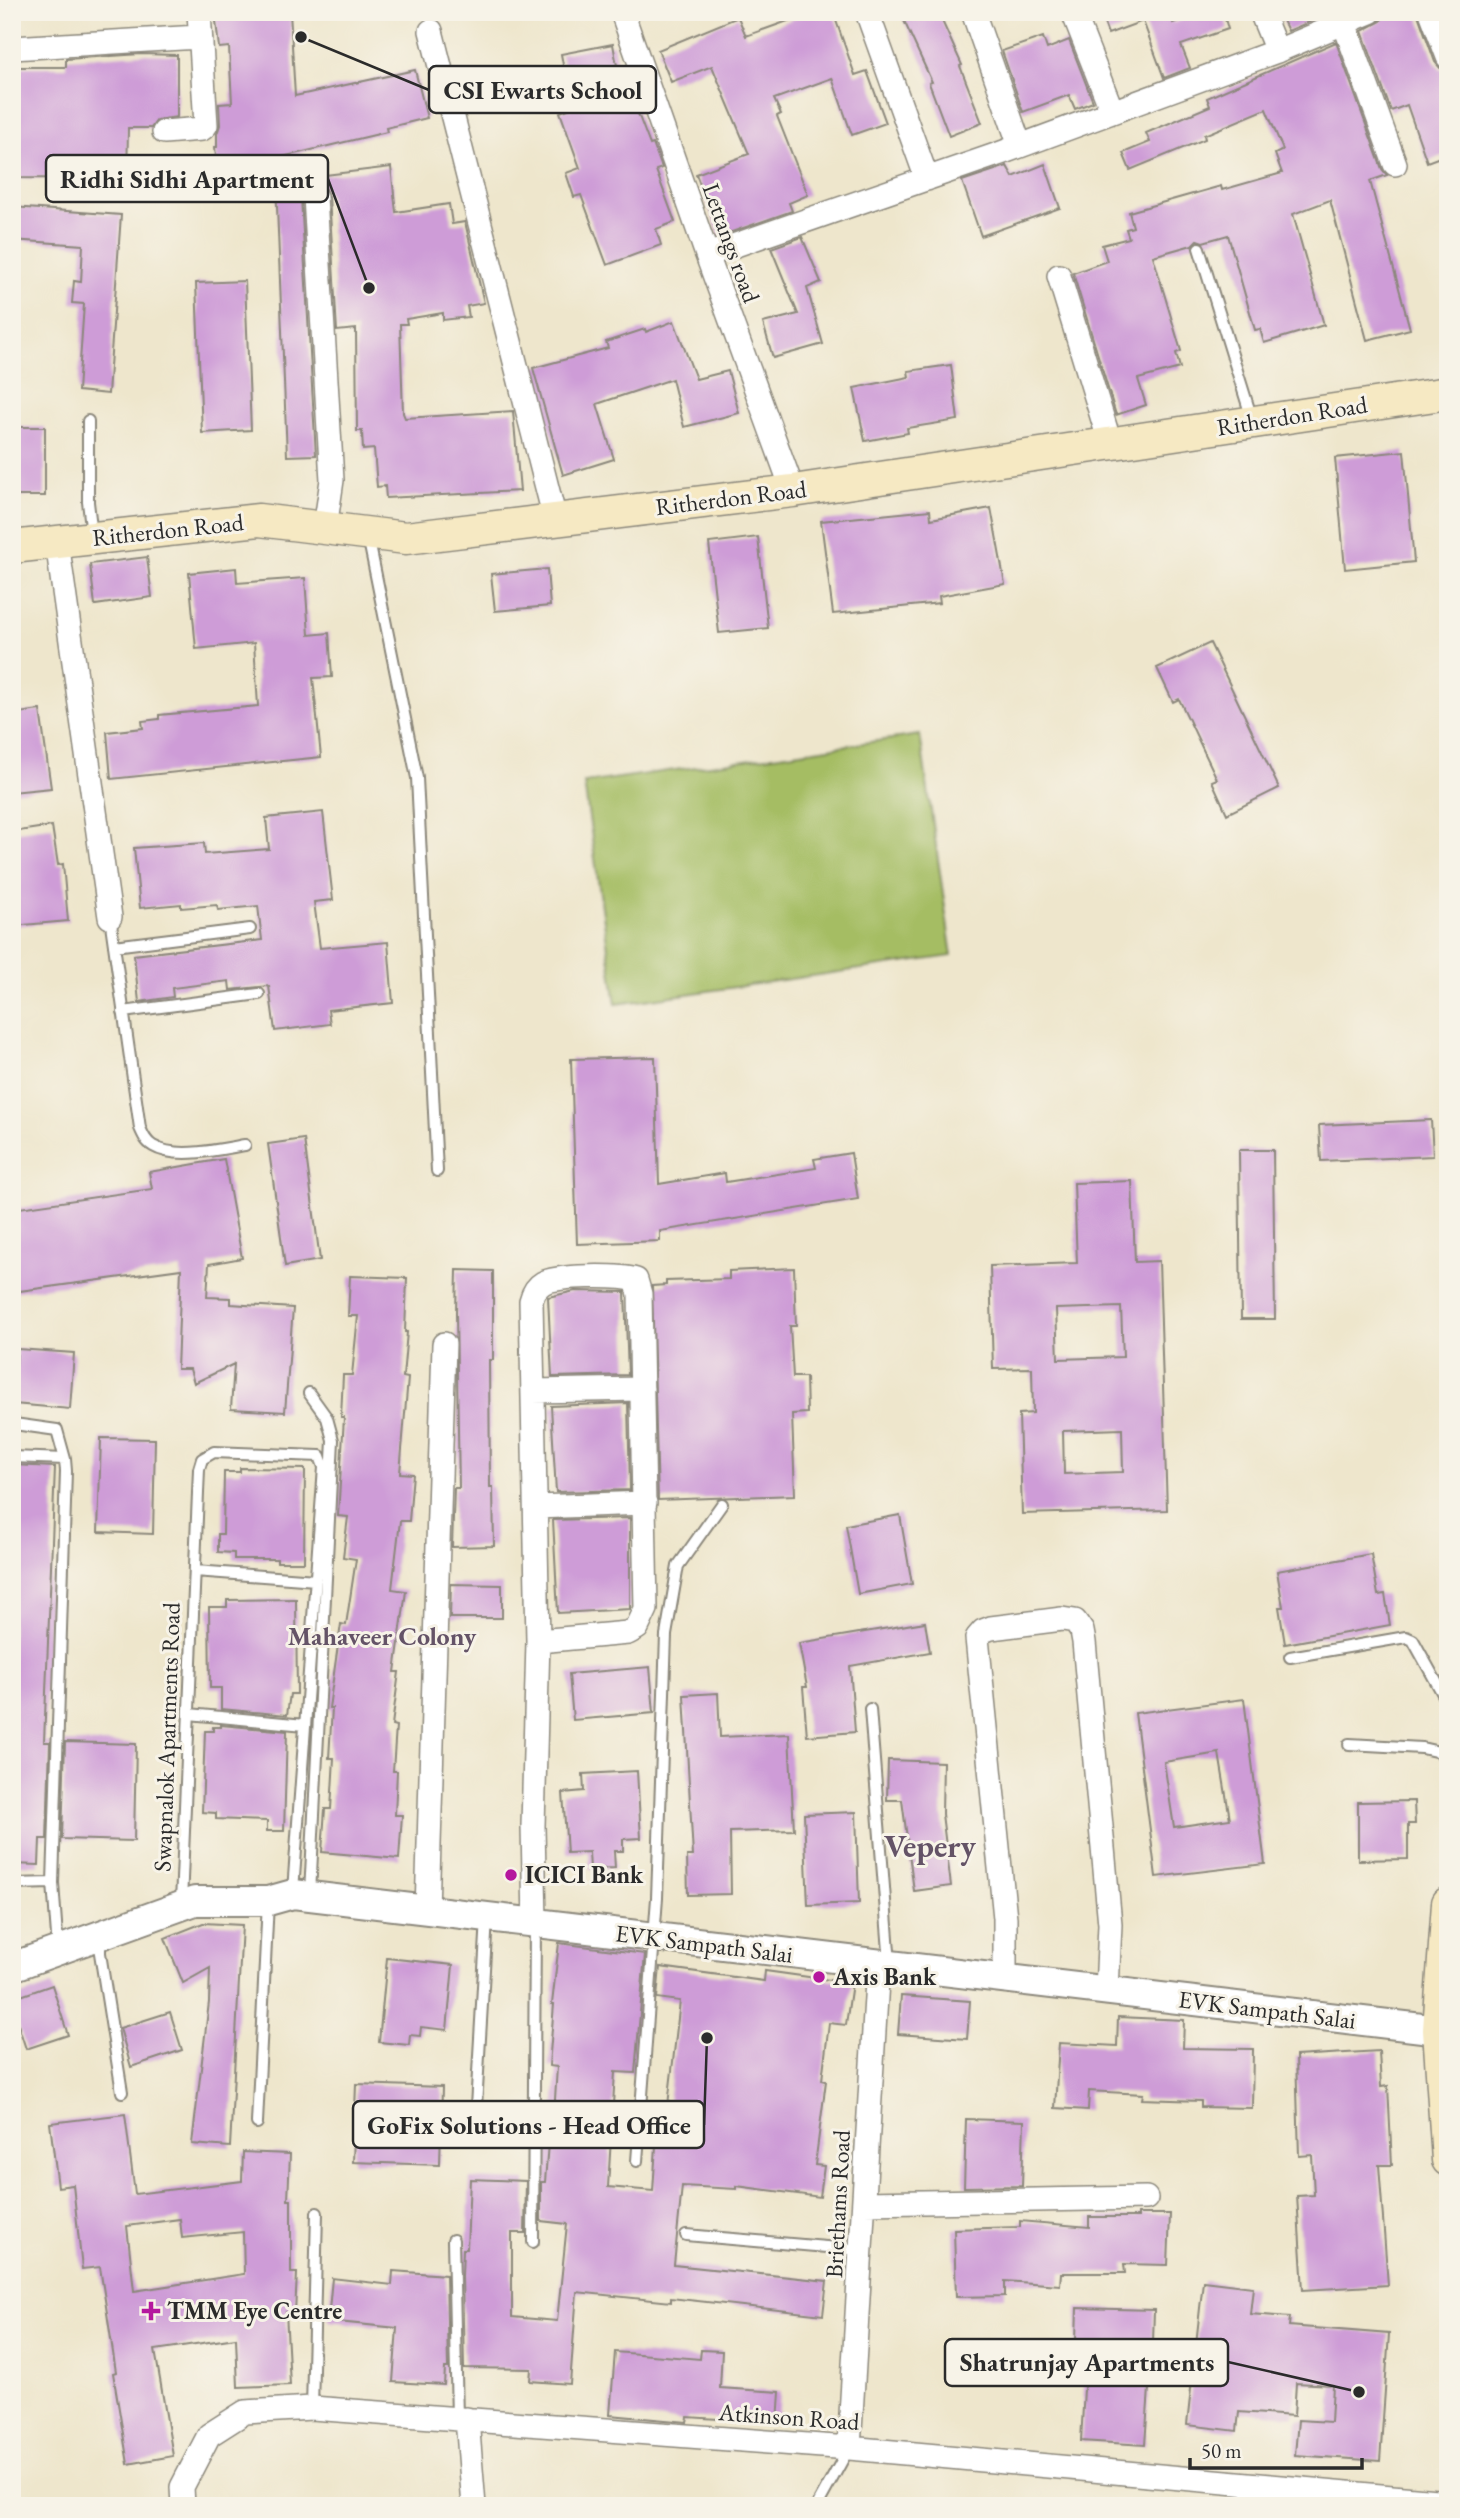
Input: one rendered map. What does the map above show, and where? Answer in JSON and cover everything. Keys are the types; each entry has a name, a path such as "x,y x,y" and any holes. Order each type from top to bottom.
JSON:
{"main road":[{"name":"Ritherdon Road","path":"12,547 260,520 406,538 793,491 1448,393"},
{"path":"1448,1903 1443,2030 1448,2160"}],"street":[{"path":"164,132 205,127 199,12"},
{"name":"Lettangs road","path":"622,12 793,491"},
{"path":"867,12 927,179"},
{"path":"973,12 1020,146"},
{"path":"1073,12 1112,111"},
{"path":"1261,12 1277,51"},
{"path":"707,255 1020,146 1277,51 1370,12"},
{"path":"1431,12 1448,57"},
{"path":"1344,23 1395,164"},
{"path":"431,31 555,519"},
{"path":"12,48 199,37"},
{"path":"315,197 332,480 325,528"},
{"path":"1059,276 1110,443"},
{"path":"57,542 110,916"},
{"path":"535,1923 533,1826 538,1641 531,1301 534,1291 541,1284 561,1278 636,1279 640,1294 647,1597 643,1618 637,1628 628,1633 538,1641"},
{"path":"427,1911 444,1344"},
{"path":"533,1391 642,1389"},
{"path":"536,1507 645,1503"},
{"path":"1005,1979 1006,1918 977,1638 983,1631 991,1628 1062,1619 1075,1620 1082,1631 1084,1642 1110,1924 1107,1991"},
{"name":"EVK Sampath Salai","path":"12,1967 195,1901 290,1897 535,1923 1443,2030"},
{"name":"Briethams Road","path":"849,2448 864,2203 884,1965"},
{"path":"864,2203 1146,2199"},
{"name":"Atkinson Road","path":"183,2506 182,2487 209,2435 245,2412 312,2408 849,2448 1448,2502"},
{"path":"462,2418 474,2506"}],"lane":[{"path":"1199,248 1252,422"},
{"path":"88,421 92,538"},
{"path":"368,533 417,778 437,1171"},
{"path":"110,916 140,1128 145,1139 153,1146 192,1153 245,1145"},
{"path":"114,946 250,929"},
{"path":"123,1012 259,994"},
{"path":"257,2123 290,1897 333,1440 327,1418 309,1393"},
{"path":"14,1424 57,1430 65,1458 54,1883 58,1951"},
{"name":"Swapnalok Apartments Road","path":"181,1906 199,1469 202,1459 214,1452 320,1456 324,1467 316,1580"},
{"path":"12,1457 65,1458"},
{"path":"637,2161 655,1938 666,1635 678,1566 722,1504"},
{"path":"195,1570 316,1580 290,1897"},
{"path":"1290,1657 1406,1637 1413,1640 1448,1703"},
{"path":"870,1709 884,1965"},
{"path":"189,1714 305,1725"},
{"path":"1349,1744 1422,1748 1448,1754"},
{"path":"12,1884 54,1883"},
{"path":"476,2107 487,1918"},
{"path":"533,2242 535,1923"},
{"path":"100,1936 100,1953 122,2092"},
{"path":"312,2408 317,2213"},
{"path":"686,2235 862,2250"},
{"path":"453,2240 462,2418"},
{"path":"817,2506 849,2448"}],"green space":[{"path":"920,735 952,956 616,1004 584,783"}],"building":[{"path":"215,12 290,12 295,96 415,70 427,118 386,128 387,132 265,161 270,189 219,186 215,147 220,125 219,104 232,103 229,47 219,48"},
{"path":"813,12 833,12 855,75 867,71 886,123 852,135 832,78 774,99 781,114 777,116 808,195 789,203 792,211 720,236 696,174 749,154 712,66 671,82 658,50 738,17 746,36"},
{"path":"900,12 938,12 962,65 960,66 982,123 949,136 929,83 932,82"},
{"path":"1100,12 1169,12 1173,23 1205,12 1223,12 1228,29 1181,45 1190,68 1164,78 1143,21 1108,34"},
{"path":"1279,12 1333,12 1288,31"},
{"path":"1384,12 1417,12 1435,62 1448,71 1448,154 1427,162 1407,105 1391,111 1362,31 1381,21"},
{"path":"1043,37 1047,49 1069,40 1093,102 1075,109 1069,95 1023,112 1002,51"},
{"path":"1336,42 1382,169 1387,175 1370,181 1410,329 1367,340 1330,200 1293,214 1324,325 1264,343 1260,329 1255,330 1228,235 1203,242 1197,240 1192,245 1153,256 1181,351 1176,353 1180,368 1138,379 1146,405 1116,415 1073,273 1107,261 1102,245 1129,238 1126,229 1133,227 1129,212 1221,186 1222,190 1282,173 1275,154 1283,150 1266,109 1204,135 1205,139 1130,170 1123,153 1150,142 1146,133 1210,106 1207,98"},
{"path":"613,44 622,93 629,90 650,145 653,144 662,168 656,170 675,222 656,229 661,245 607,265 581,195 574,197 566,173 580,168 560,112 571,108 561,54"},
{"path":"141,54 177,55 177,117 157,120 151,128 128,128 127,179 12,178 12,151 15,151 15,67 66,67 66,59"},
{"path":"1045,164 1060,208 981,236 962,181 1007,166 1013,177"},
{"path":"391,167 396,212 449,204 452,224 465,222 484,303 467,306 469,317 443,320 443,313 406,319 407,324 400,324 403,413 405,418 513,411 520,491 386,498 385,486 377,487 374,449 363,450 362,431 357,431 356,329 337,331 329,196 326,189 315,183 307,186 301,198 316,455 287,456 276,181"},
{"path":"12,207 121,215 108,394 78,391 84,304 72,303 74,281 81,282 83,245 12,240"},
{"path":"802,237 821,282 807,288 823,344 773,358 763,323 798,314 771,248"},
{"path":"245,281 251,430 202,433 196,283"},
{"path":"674,321 696,379 728,371 739,413 684,427 672,379 597,404 614,459 563,475 533,368 608,348 606,342 645,329 646,332"},
{"path":"951,365 958,420 907,428 908,433 865,441 854,388 909,377 908,371"},
{"path":"12,427 45,427 45,496 12,496"},
{"path":"1404,451 1414,562 1345,569 1335,458"},
{"path":"991,508 1005,584 939,596 940,603 833,614 821,521 930,510 931,519"},
{"path":"758,537 768,628 719,633 709,543"},
{"path":"147,557 152,597 95,605 90,564"},
{"path":"236,568 237,583 305,578 309,635 329,633 332,677 313,678 321,757 111,779 107,732 143,728 142,721 159,719 159,715 258,706 254,643 196,649 189,573"},
{"path":"547,569 550,606 495,611 491,574"},
{"path":"1210,643 1279,788 1227,814 1212,781 1217,779 1179,699 1173,702 1157,668"},
{"path":"40,710 51,788 12,792 12,714"},
{"path":"323,812 333,900 314,902 320,948 388,942 393,1003 328,1010 330,1024 275,1031 269,986 230,990 229,981 172,988 173,997 139,1002 134,955 262,940 258,906 218,910 217,905 181,908 181,904 140,908 134,848 204,843 205,854 269,849 266,818"},
{"path":"52,826 58,865 63,864 68,921 12,926 12,832"},
{"path":"655,1057 659,1184 725,1173 726,1182 816,1168 814,1159 851,1153 858,1199 660,1231 660,1241 577,1244 571,1059"},
{"path":"1431,1120 1433,1156 1321,1161 1319,1125"},
{"path":"304,1139 320,1260 285,1266 268,1144"},
{"path":"1239,1150 1273,1150 1275,1319 1241,1319"},
{"path":"224,1159 242,1258 209,1264 207,1297 231,1298 231,1304 293,1308 285,1412 231,1409 234,1364 194,1383 190,1369 177,1369 181,1269 12,1292 12,1209 152,1189 149,1172"},
{"path":"1132,1181 1135,1262 1159,1261 1167,1510 1022,1514 1019,1414 1033,1413 1032,1368 993,1369 990,1266 1077,1263 1074,1183","holes":["1121,1307 1123,1357 1058,1359 1056,1309","1122,1429 1123,1472 1064,1474 1063,1431"]},
{"path":"794,1268 796,1326 790,1326 793,1377 806,1377 807,1413 792,1414 795,1495 658,1500 652,1286 666,1285 666,1281 729,1279 729,1271"},
{"path":"457,1270 493,1271 493,1360 489,1360 490,1487 493,1487 494,1546 452,1547 454,1488 459,1488"},
{"path":"350,1276 407,1278 407,1332 403,1377 408,1378 400,1473 413,1474 409,1521 400,1521 392,1589 406,1591 395,1672 399,1672 392,1725 396,1726 393,1771 397,1771 395,1815 402,1815 399,1859 322,1852 325,1809 331,1809 334,1758 329,1758 332,1708 329,1708 341,1624 346,1625 356,1559 343,1557 348,1517 338,1516 344,1417 341,1417 343,1375 352,1375 358,1316 348,1316"},
{"path":"575,1291 625,1292 628,1375 552,1377 548,1297"},
{"path":"17,1349 74,1353 70,1409 14,1404"},
{"path":"628,1403 630,1490 556,1492 551,1406"},
{"path":"101,1438 155,1439 153,1534 98,1532"},
{"path":"12,1465 55,1467 44,1742 50,1742 47,1839 40,1839 39,1865 12,1864"},
{"path":"240,1468 305,1469 304,1562 234,1559 234,1553 218,1552 218,1534 223,1534 224,1472 240,1472"},
{"path":"900,1515 912,1584 858,1594 846,1525"},
{"path":"630,1518 630,1609 558,1613 553,1520"},
{"path":"1371,1554 1378,1595 1385,1594 1390,1625 1285,1644 1277,1571"},
{"path":"451,1584 502,1585 502,1618 450,1618"},
{"path":"296,1599 297,1694 290,1694 287,1715 221,1709 221,1688 210,1688 209,1607 227,1607 227,1600"},
{"path":"925,1622 930,1652 850,1666 855,1732 807,1736 803,1687 807,1687 799,1643"},
{"path":"650,1667 654,1713 573,1720 569,1674"},
{"path":"718,1693 720,1737 789,1734 794,1830 730,1832 731,1894 688,1895 687,1856 693,1856 684,1695"},
{"path":"1244,1699 1265,1864 1156,1877 1135,1713","holes":["1219,1753 1230,1819 1174,1827 1164,1762"]},
{"path":"221,1725 287,1731 284,1831 267,1831 267,1821 216,1819 216,1813 202,1812 205,1731 213,1731 213,1727"},
{"path":"65,1742 136,1744 134,1841 62,1839"},
{"path":"888,1760 943,1762 942,1814 951,1886 914,1891 902,1800 887,1800"},
{"path":"637,1771 641,1838 623,1839 623,1851 614,1851 615,1868 590,1869 589,1852 567,1853 563,1793 584,1791 583,1774"},
{"path":"1414,1801 1415,1824 1408,1824 1408,1859 1358,1860 1358,1802"},
{"path":"856,1812 859,1903 808,1905 804,1814"},
{"path":"203,1923 242,1925 230,2147 192,2144 209,2002 210,1968 183,1983 165,1938"},
{"path":"559,1943 645,1954 635,2073 615,2072 608,2187 653,2191 656,2146 661,2146 668,2105 680,2001 657,1998 660,1967 764,1981 765,1971 852,1983 846,2025 829,2023 822,2080 826,2081 815,2165 824,2166 820,2197 736,2186 736,2189 682,2186 674,2265 827,2281 823,2315 671,2298 671,2302 577,2292 570,2384 530,2381 531,2369 464,2368 462,2276 463,2249 467,2249 470,2179 526,2181 525,2233 512,2233 512,2317 557,2321 567,2224 541,2221 541,2182 545,2182 549,2130 553,2131 557,2067 549,2066"},
{"path":"387,1958 453,1965 447,2030 421,2027 420,2036 410,2035 409,2045 379,2042"},
{"path":"52,1985 68,2035 26,2049 12,1999"},
{"path":"901,1996 970,2001 967,2039 898,2034"},
{"path":"170,2012 182,2050 131,2067 120,2028"},
{"path":"1118,2017 1184,2020 1183,2048 1253,2049 1252,2108 1201,2107 1201,2101 1142,2099 1143,2094 1089,2091 1088,2110 1055,2108 1059,2043 1117,2046"},
{"path":"1379,2051 1381,2087 1388,2086 1392,2165 1379,2165 1388,2285 1303,2290 1297,2196 1314,2195 1312,2155 1299,2156 1296,2056"},
{"path":"356,2084 442,2087 440,2165 353,2162"},
{"path":"125,2114 135,2194 242,2181 243,2152 290,2154 288,2200 291,2200 291,2273 297,2273 295,2313 286,2312 290,2385 238,2387 236,2338 155,2350 173,2456 128,2464 100,2267 82,2269 73,2185 58,2187 50,2123","holes":["180,2219 182,2238 243,2232 244,2274 134,2291 127,2226"]},
{"path":"966,2119 1024,2121 1022,2186 964,2187"},
{"path":"1138,2214 1170,2214 1168,2265 1124,2264 1125,2273 1061,2273 1060,2285 1005,2281 1005,2296 956,2297 954,2229 1020,2227 1020,2221 1089,2227 1089,2217 1138,2217"},
{"path":"393,2271 446,2275 448,2368 445,2368 444,2385 393,2382 397,2328 328,2321 332,2278 392,2285"},
{"path":"1203,2281 1253,2287 1250,2314 1290,2317 1289,2326 1389,2334 1380,2461 1295,2455 1298,2420 1331,2422 1333,2385 1296,2383 1294,2416 1239,2412 1237,2431 1187,2425"},
{"path":"1077,2308 1154,2310 1152,2374 1145,2445 1081,2441 1085,2372 1075,2372"},
{"path":"701,2350 722,2351 720,2388 780,2392 778,2423 688,2417 687,2422 610,2415 615,2352 700,2359"}],"place":[{"name":"CSI Ewarts School","path":"301,37"},
{"name":"Ridhi Sidhi Apartment","path":"369,288"},
{"name":"ICICI Bank","path":"511,1875"},
{"name":"Axis Bank","path":"819,1977"},
{"name":"GoFix Solutions - Head Office","path":"707,2038"},
{"name":"TMM Eye Centre","path":"151,2311"},
{"name":"Shatrunjay Apartments","path":"1359,2392"}],"district":[{"name":"Mahaveer Colony","path":"382,1636"},
{"name":"Vepery","path":"930,1846"}]}
